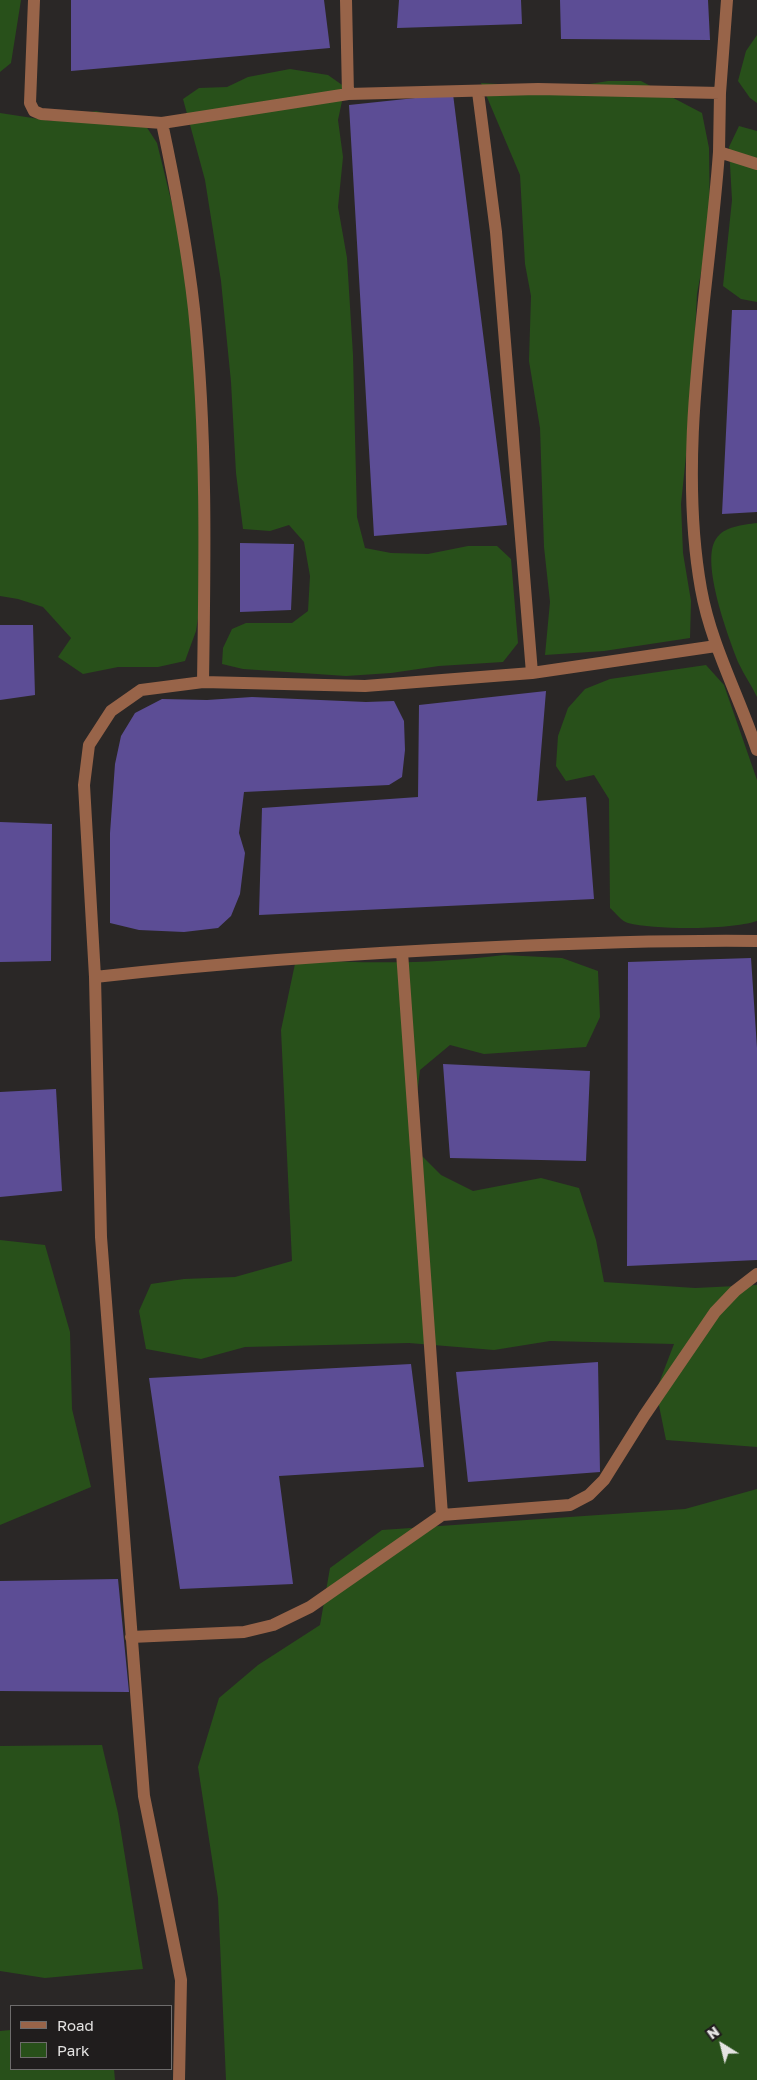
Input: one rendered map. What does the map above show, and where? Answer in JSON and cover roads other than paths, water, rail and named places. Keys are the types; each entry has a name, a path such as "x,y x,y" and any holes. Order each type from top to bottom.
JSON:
{"street":[{"path":"34,0 30,103 34,111 41,114 162,122 348,94 538,89 720,93"},
{"path":"346,0 348,94"},
{"path":"727,0 714,218 702,305 692,459 694,536 701,590 716,646 746,718 757,750"},
{"path":"478,92 496,232 532,673"},
{"path":"162,122 194,308 202,430 206,552 203,682"},
{"path":"719,152 757,164"},
{"path":"180,2080 181,1980 144,1796 101,1237 95,977 84,785 89,744 111,711 141,690 203,682 365,686 532,673 716,646"},
{"path":"95,977 216,964 402,952 654,941 757,941"},
{"path":"402,952 442,1515"},
{"path":"131,1637 244,1632 273,1625 310,1607 442,1515 570,1505 589,1495 604,1480 644,1416 715,1312 735,1291 757,1274"}]}
